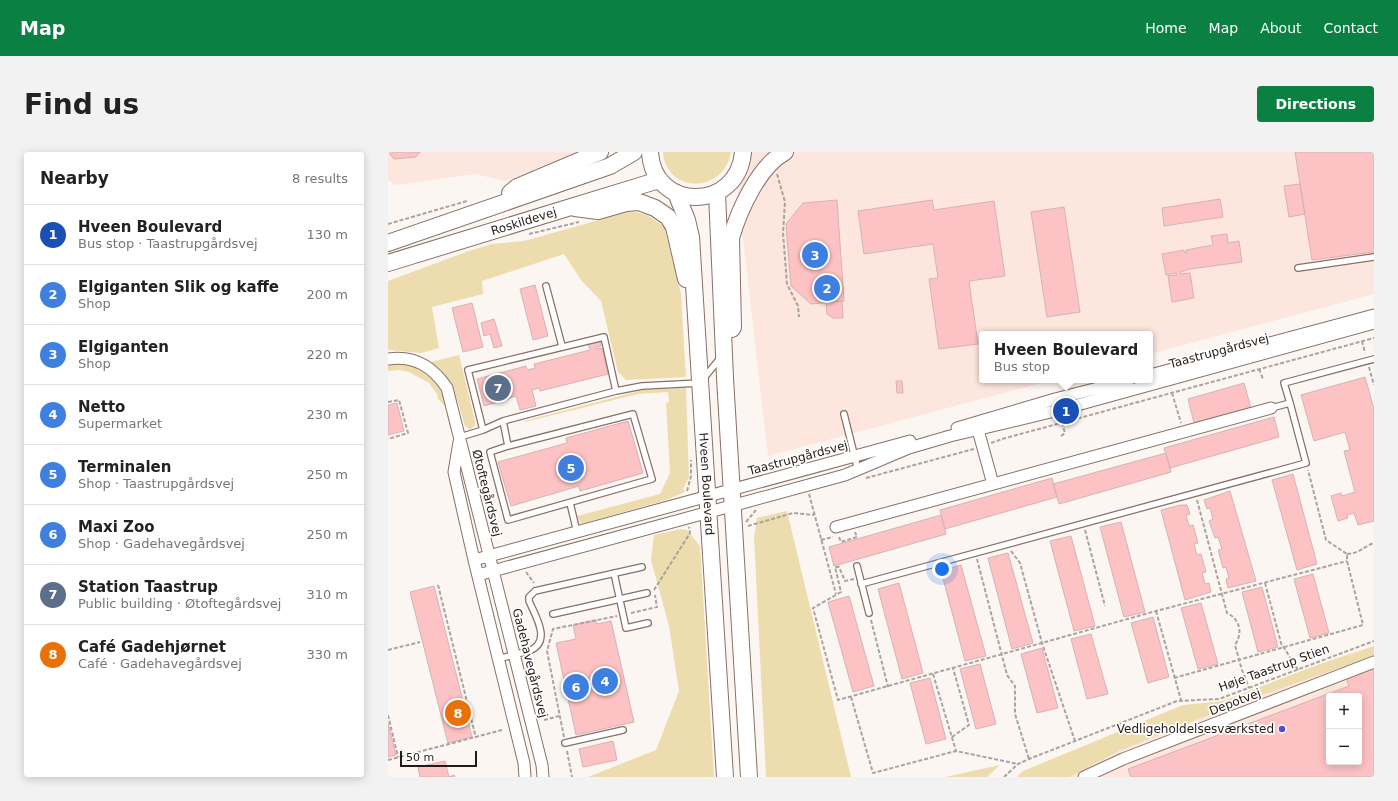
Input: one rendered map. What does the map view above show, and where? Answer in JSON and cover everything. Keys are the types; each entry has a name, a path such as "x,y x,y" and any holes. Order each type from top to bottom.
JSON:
{"main road":[{"path":"490,208 517,188 600,152"},
{"name":"Roskildevej","path":"388,243 610,166 634,152"},
{"path":"650,152 653,168 659,180 676,193 690,197 703,197 717,193 734,180 746,154"},
{"path":"723,348 733,327 731,238 748,197 768,166 785,152"},
{"name":"Roskildevej","path":"388,262 659,180"},
{"name":"Hveen Boulevard","path":"676,193 687,220 691,237 724,777"},
{"path":"717,193 723,348 749,777"},
{"path":"570,208 598,211 626,203 639,202 655,208 668,217 674,227 684,272 696,309"}],"street":[{"name":"Taastrupgårdsvej","path":"1153,374 1374,315"},
{"name":"Taastrupgårdsvej","path":"474,560 577,532 707,504 733,506 806,486 860,474 909,448 1059,410 1374,323"},
{"name":"Øtoftegårdsvej","path":"388,359 398,358 421,362 437,373 447,388 489,556"},
{"name":"Taastrupgårdsvej","path":"478,575 520,565 707,504 732,490 1055,399 1117,383"},
{"path":"836,527 1272,408"},
{"path":"978,430 993,484"},
{"name":"Øtoftegårdsvej","path":"460,437 454,472 474,560"},
{"name":"Gadehavegårdsvej","path":"489,556 542,765 543,777"},
{"path":"474,560 524,763 525,777"},
{"name":"Depotvej","path":"1084,777 1123,759 1374,662"}],"lane":[{"path":"1298,268 1374,257"},
{"path":"546,286 562,346"},
{"name":"Øtoftegårdsvej","path":"483,430 468,370 604,337 616,391"},
{"path":"700,383 723,348"},
{"path":"861,584 1306,464 1284,383 1374,359"},
{"name":"Øtoftegårdsvej","path":"460,437 483,430 503,421 616,391 642,386 700,383"},
{"path":"1272,408 1290,403"},
{"path":"633,414 652,479 508,520 490,452 508,446 633,414"},
{"path":"844,414 860,474"},
{"path":"503,421 508,446"},
{"path":"570,503 577,532"},
{"path":"856,566 869,613"},
{"path":"498,659 534,649 540,642 541,632 529,601 532,594 539,590 642,567"},
{"path":"614,573 626,628 648,623"},
{"path":"553,614 647,593"},
{"path":"566,743 623,730"}],"path":[{"path":"768,166 778,175 784,192 786,202 783,233 787,284 798,306 799,317"},
{"path":"388,224 468,200"},
{"path":"524,235 546,232 584,220"},
{"path":"860,474 867,478 1002,439 1374,338"},
{"path":"1259,369 1263,378"},
{"path":"1172,393 1184,432"},
{"path":"388,402 399,400 408,433 388,439"},
{"path":"1059,410 1065,433 1062,436"},
{"path":"1306,464 1326,540 1347,554 1358,553 1366,546 1374,543"},
{"path":"806,486 836,595"},
{"path":"1195,493 1227,613 1234,616 1239,626 1240,638 1235,645 1249,688"},
{"path":"748,521 757,509"},
{"path":"748,526 793,513 814,515"},
{"path":"1083,524 1105,606"},
{"path":"821,540 838,536 842,542 857,538 855,532 860,531"},
{"path":"572,777 547,651 553,629 658,607 654,589 690,533"},
{"path":"1008,545 1009,549 1020,563 1042,643 1075,741"},
{"path":"975,554 1006,675 1015,686 1016,714 1028,759"},
{"path":"1174,678 1363,625 1347,561 1347,554"},
{"path":"860,577 845,581 839,567 835,567 841,592 813,608 838,700 1156,611 1347,561"},
{"path":"520,565 539,590"},
{"path":"1265,583 1284,648 1298,670"},
{"path":"438,585 476,738"},
{"path":"1156,611 1181,700"},
{"path":"869,613 888,687"},
{"name":"Høje Taastrup Stien","path":"1004,777 1018,764 1028,759 1181,700 1219,699 1374,641"},
{"path":"388,650 420,642"},
{"path":"952,737 969,725 953,668"},
{"path":"932,674 956,751"},
{"path":"852,697 874,773 956,751 1018,764"},
{"path":"388,715 398,757"},
{"path":"544,720 559,716"},
{"path":"388,760 502,730"}],"shaded area":[{"path":"388,152 578,152 505,181 475,174 396,185 388,180"},
{"path":"663,152 731,152 726,166 718,176 707,182 696,184 684,182 674,176 666,166"},
{"path":"733,152 1374,152 1374,294 1153,353 1153,331 979,331 979,383 1042,383 768,456"},
{"path":"631,211 647,215 664,226 681,294 686,377 626,380 618,372 601,301 581,280 564,254 482,281 483,294 432,307 439,348 421,353 388,350 388,281 492,244 524,241"},
{"path":"459,355 475,421 475,425 470,430 465,426 457,399 450,383 445,375 431,362"},
{"path":"388,364 410,365 428,374 440,389 449,417 450,428 445,406 438,399 437,394 429,383 409,372 399,370 388,371"},
{"path":"686,388 689,477 683,489 685,492 666,500 581,524 577,516 660,494 670,473 666,403 669,402 668,392 638,394 525,422 524,421 643,390"},
{"path":"787,511 851,777 766,777 754,537 757,518"},
{"path":"681,529 687,530 700,546 714,777 588,777 656,750 679,691 669,626 651,560 654,535"},
{"path":"1374,646 1374,656 1242,702 1119,751 1070,777 1017,777 1023,771 1183,705 1223,701 1320,664"},
{"name":"Vedligeholdelsesværksted","path":"1374,656 1374,777 1070,777 1119,751 1242,702"},
{"path":"1000,765 987,777 945,777"}],"building":[{"path":"388,152 420,152 416,157 394,159"},
{"path":"1295,152 1374,152 1374,252 1312,260"},
{"path":"1300,184 1305,214 1289,217 1284,186"},
{"path":"1220,199 1223,217 1164,226 1162,208"},
{"path":"837,200 844,301 811,304 791,286 786,224 803,203"},
{"path":"932,200 934,210 994,201 1005,276 969,281 978,344 939,349 929,279 938,278 933,244 864,254 858,211"},
{"path":"1064,207 1080,312 1047,317 1031,212"},
{"path":"1227,234 1228,243 1239,241 1242,262 1190,269 1180,272 1181,274 1190,273 1194,298 1172,302 1168,276 1177,275 1176,273 1166,275 1162,254 1184,250 1185,253 1187,253 1186,250 1213,245 1211,236"},
{"path":"535,285 548,336 533,340 520,289"},
{"path":"842,301 843,318 833,318 827,314 826,302"},
{"path":"472,303 483,347 463,352 452,308"},
{"path":"494,319 502,346 494,348 490,334 484,336 481,323"},
{"path":"600,340 601,346 596,347 596,349 602,348 608,374 540,391 539,388 532,390 536,406 520,410 516,396 484,406 477,379 526,366 527,370 535,368 534,364 590,350 588,343"},
{"path":"1365,377 1374,409 1374,521 1358,525 1354,513 1347,515 1348,518 1338,521 1331,496 1341,493 1342,496 1355,492 1344,451 1350,450 1345,432 1314,441 1301,395"},
{"path":"896,381 902,381 903,393 897,393"},
{"path":"1244,383 1251,408 1194,423 1188,399"},
{"path":"397,403 404,431 388,435 388,405"},
{"path":"1274,417 1279,437 1170,468 1164,448"},
{"path":"628,421 643,473 580,491 579,486 511,506 498,462 567,443 566,438"},
{"path":"1166,453 1171,472 1059,504 1053,484"},
{"path":"1293,474 1317,564 1297,570 1272,480"},
{"path":"1052,478 1057,497 945,529 940,510"},
{"path":"1230,491 1256,581 1228,588 1226,579 1229,578 1226,567 1223,568 1218,550 1222,549 1218,537 1215,538 1209,521 1213,519 1210,508 1207,509 1204,500"},
{"path":"1187,505 1190,514 1186,515 1189,526 1193,525 1198,543 1194,544 1197,555 1201,554 1206,572 1202,573 1205,584 1209,583 1211,592 1185,600 1161,510"},
{"path":"941,515 946,534 834,566 829,547"},
{"path":"1121,522 1145,612 1124,617 1100,527"},
{"path":"1071,536 1095,626 1074,631 1050,541"},
{"path":"1008,553 1033,643 1012,649 988,558"},
{"path":"961,565 986,656 965,661 941,571"},
{"path":"1313,574 1329,633 1310,638 1294,579"},
{"path":"899,583 923,673 902,679 878,589"},
{"path":"434,586 472,737 448,743 410,592"},
{"path":"1262,587 1278,647 1258,652 1242,592"},
{"path":"849,596 874,686 853,692 828,602"},
{"path":"1201,603 1218,664 1198,669 1181,608"},
{"path":"1153,617 1169,677 1148,683 1131,623"},
{"path":"596,620 597,624 611,621 634,722 576,735 556,643 576,639 573,625"},
{"path":"1091,634 1108,694 1087,699 1071,639"},
{"path":"1042,648 1058,708 1037,713 1021,654"},
{"path":"980,664 996,724 976,729 960,669"},
{"name":"Vedligeholdelsesværksted","path":"1374,665 1374,777 1131,777 1128,769 1326,695 1326,765 1362,765 1362,693 1330,693 1349,686 1345,676"},
{"path":"930,678 946,739 926,744 910,683"},
{"path":"388,723 396,755 388,757"},
{"path":"613,741 617,760 583,767 579,749"},
{"path":"445,761 449,777 420,777 418,767"}],"place":[{"name":"Elgiganten","path":"815,255"},
{"name":"Elgiganten Slik og kaffe","path":"827,288"},
{"name":"Station Taastrup","path":"498,388"},
{"name":"Hveen Boulevard","path":"1066,411"},
{"name":"Terminalen","path":"571,468"},
{"name":"Netto","path":"605,681"},
{"name":"Maxi Zoo","path":"576,687"},
{"name":"Café Gadehjørnet","path":"458,713"},
{"name":"Vedligeholdelsesværksted","path":"1282,729"}]}
